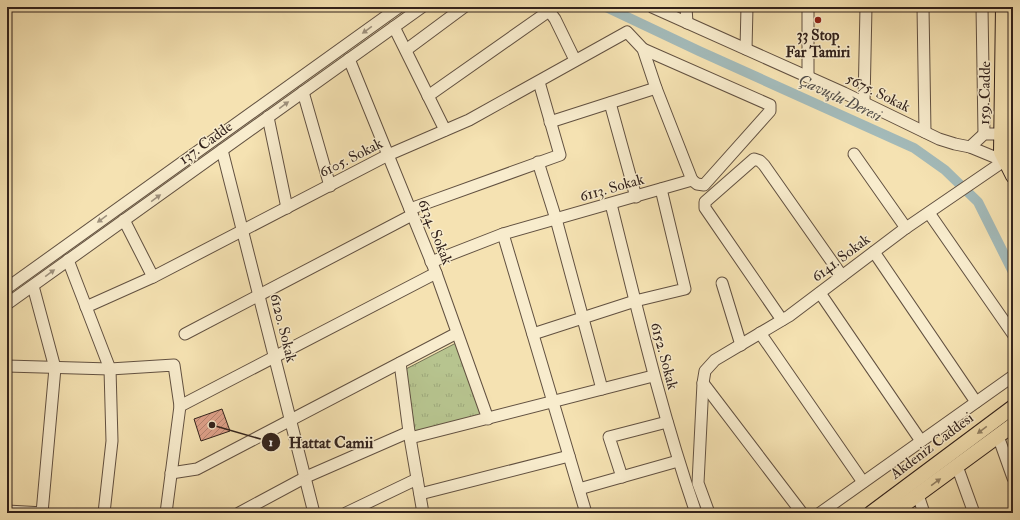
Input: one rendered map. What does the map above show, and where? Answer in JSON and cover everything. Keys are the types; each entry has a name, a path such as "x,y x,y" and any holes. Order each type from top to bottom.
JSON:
{"main road":[{"name":"159. Cadde","path":"1003,7 1007,132 1001,152 1010,168"},
{"name":"Akdeniz Caddesi","path":"870,513 1013,407"},
{"name":"Akdeniz Caddesi","path":"893,513 1013,425"}],"street":[{"name":"137. Cadde","path":"7,288 399,7"},
{"name":"137. Cadde","path":"7,304 422,7"},
{"path":"406,50 464,7"},
{"name":"5675. Sokak","path":"652,7 808,77 925,132 955,144 970,147 1010,168"},
{"path":"686,7 687,23"},
{"path":"746,49 747,7"},
{"path":"808,7 808,77"},
{"path":"864,103 866,7"},
{"path":"924,7 925,132"},
{"name":"159. Cadde","path":"982,7 984,134"},
{"path":"428,96 548,9 575,60"},
{"path":"394,27 445,130"},
{"name":"6105. Sokak","path":"86,307 153,277 388,155 510,99 575,60 627,32 643,49"},
{"path":"643,49 656,88 692,180"},
{"name":"6113. Sokak","path":"431,262 503,234 692,180 697,184 704,184 771,108 770,104 643,49"},
{"name":"6134. Sokak","path":"349,59 436,273 488,419"},
{"path":"185,334 260,296 411,212 538,162 560,155 539,82"},
{"path":"550,122 656,88"},
{"path":"303,92 330,186"},
{"path":"610,103 636,196"},
{"path":"268,117 287,208"},
{"path":"970,147 984,134 1007,132"},
{"name":"6120. Sokak","path":"222,150 244,231 314,513"},
{"path":"854,154 906,228"},
{"path":"782,320 705,208 705,202 754,159 760,161 764,165 842,276"},
{"path":"538,162 556,219 602,389"},
{"name":"6141. Sokak","path":"709,513 698,483 705,371 715,360 782,320 906,228 980,178 1010,168"},
{"path":"533,334 635,301 685,289 661,190"},
{"name":"6152. Sokak","path":"611,204 653,376 678,461 696,513"},
{"path":"929,212 1013,334"},
{"path":"124,220 153,277"},
{"path":"503,234 586,513"},
{"path":"874,252 976,402"},
{"path":"68,260 110,369 112,441 104,513"},
{"path":"180,406 436,273"},
{"path":"722,283 741,345"},
{"path":"7,511 42,513 55,368 33,286"},
{"path":"820,293 921,442"},
{"path":"171,473 197,469 457,333"},
{"path":"760,333 863,482"},
{"path":"400,363 423,513"},
{"path":"7,366 110,369 174,365 180,406 166,513"},
{"path":"239,513 306,477 410,435 488,419 653,376"},
{"path":"820,513 1013,376"},
{"path":"703,384 802,513"},
{"path":"622,477 609,437 667,422"},
{"path":"998,436 1013,478"},
{"path":"420,494 569,456"},
{"path":"579,489 678,461"},
{"path":"957,466 974,513"},
{"path":"346,513 417,479"},
{"path":"918,495 924,513"}],"green space":[{"path":"456,343 484,417 415,433 406,369"}],"building":[{"path":"222,409 230,431 201,441 194,419"}],"waterway":[{"name":"Çavuşlu Deresi","path":"606,7 699,51 914,148 945,170 978,202 1013,272"}],"place":[{"name":"33 Stop Far Tamiri","path":"818,20"},
{"name":"Hattat Camii","path":"212,425"}]}
